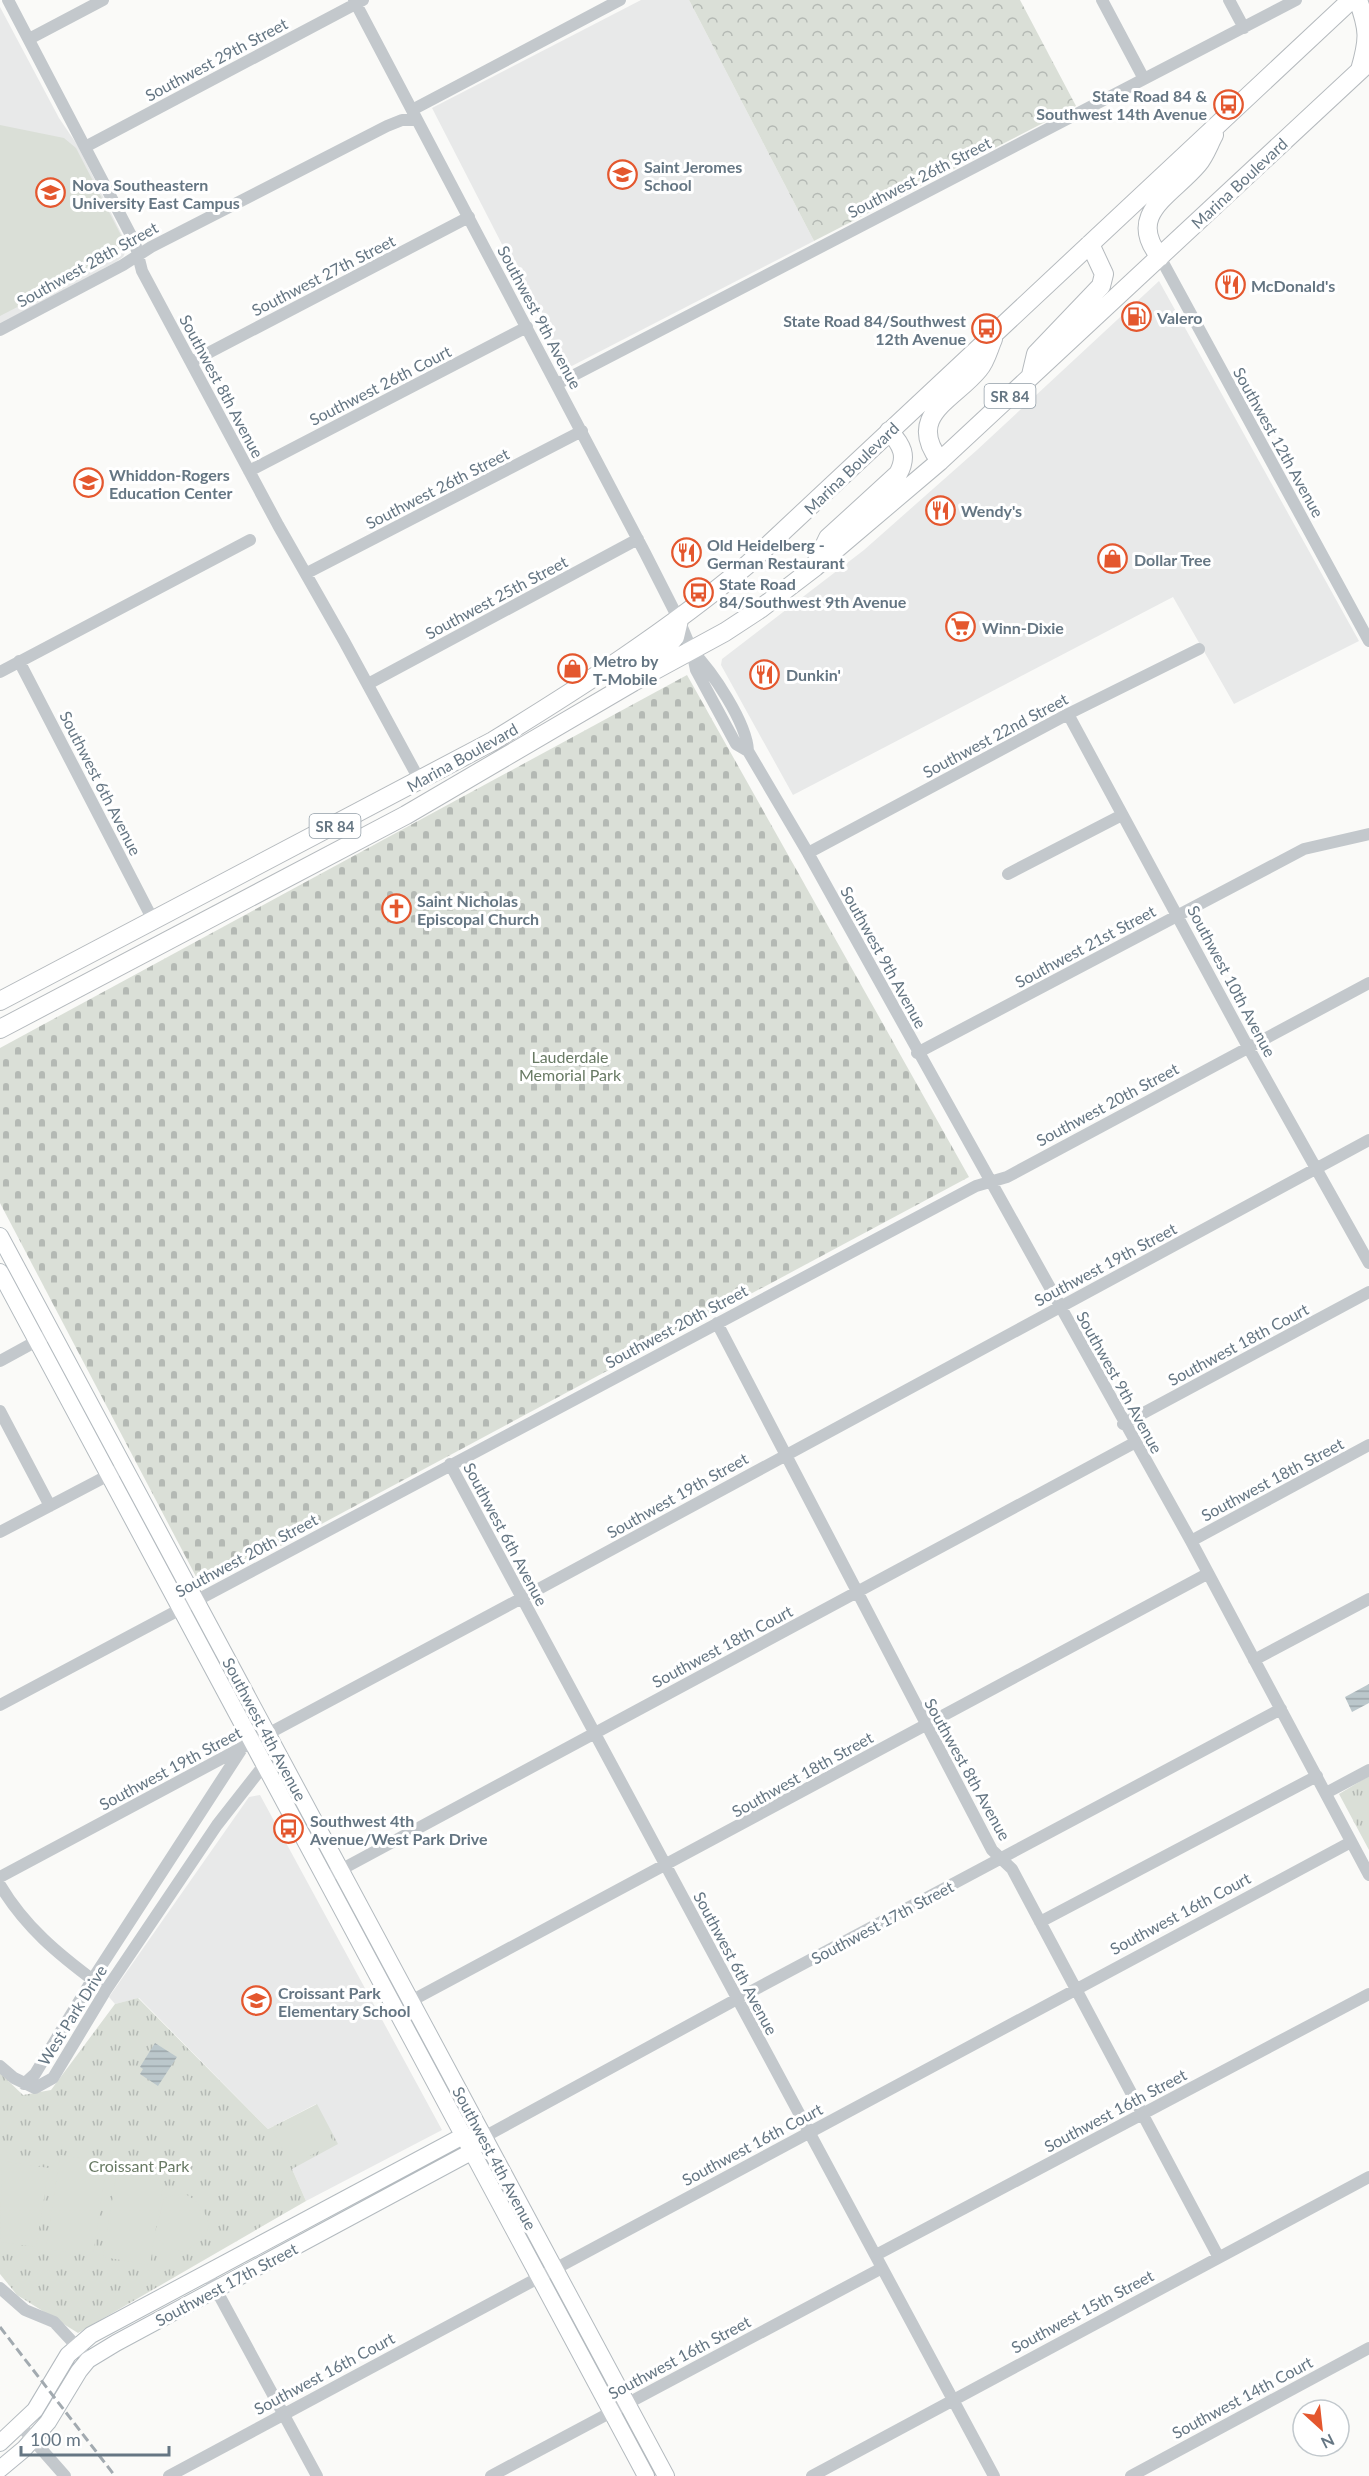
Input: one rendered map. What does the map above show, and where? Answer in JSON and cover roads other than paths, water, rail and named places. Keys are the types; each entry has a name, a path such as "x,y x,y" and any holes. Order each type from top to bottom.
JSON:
{"main road":[{"name":"Marina Boulevard","path":"0,1001 420,781 535,716 679,620 747,565 1351,0"},
{"path":"1358,0 1368,33 1364,66"},
{"name":"Marina Boulevard","path":"0,1029 406,815 599,702 692,651 760,609 815,567 940,461 1364,66"},
{"path":"1160,258 1150,245 1146,232 1147,219 1157,205 1200,162 1220,123"},
{"path":"1031,376 1036,354 1101,286 1102,268 1090,244"},
{"path":"940,461 930,448 927,426 935,411 981,367 996,332"},
{"path":"815,567 828,538 898,474 903,463 903,450 889,431"},
{"path":"599,702 614,681 670,643 675,637 679,620"},
{"path":"406,815 419,792 420,781"},
{"name":"Southwest 4th Avenue","path":"0,1236 124,1467 189,1604 247,1746 264,1765 411,2001 666,2476"},
{"name":"Southwest 4th Avenue","path":"0,1272 109,1475 268,1735 333,1874 471,2152 646,2476"},
{"path":"463,2136 484,2138"},
{"name":"Southwest 17th Street","path":"0,2443 20,2425 45,2396 68,2355 91,2335 463,2136"},
{"name":"Southwest 17th Street","path":"0,2469 34,2438 57,2410 79,2371 88,2360 471,2152 484,2138"}],"street":[{"name":"Southwest 8th Avenue","path":"8,0 135,243 142,271 420,781"},
{"path":"29,39 103,0"},
{"name":"Southwest 28th Street","path":"0,330 151,247 387,126 415,115 620,0"},
{"path":"1102,0 1144,79"},
{"path":"1229,0 1244,28"},
{"name":"Southwest 26th Street","path":"557,384 1296,0"},
{"name":"Southwest 9th Avenue","path":"358,1 415,115 638,539 692,651 707,665 747,738 747,751 808,853 1123,1424 1191,1541 1369,1875"},
{"name":"Southwest 29th Street","path":"85,147 358,1"},
{"name":"Southwest 27th Street","path":"191,362 469,217"},
{"name":"Southwest 12th Avenue","path":"1160,258 1369,641"},
{"name":"Southwest 26th Court","path":"249,471 527,327"},
{"name":"Southwest 26th Street","path":"307,573 582,431"},
{"name":"Southwest 25th Street","path":"368,684 638,539"},
{"path":"0,672 250,540"},
{"name":"Southwest 22nd Street","path":"808,853 1068,714 1199,649"},
{"name":"Southwest 6th Avenue","path":"19,661 153,920"},
{"name":"Southwest 10th Avenue","path":"1068,714 1248,1047 1369,1263"},
{"path":"1008,874 1122,815"},
{"name":"Southwest 21st Street","path":"917,1053 1304,849 1369,834"},
{"name":"Southwest 20th Street","path":"0,1705 976,1186 1007,1177 1369,983"},
{"name":"Southwest 19th Street","path":"0,1877 229,1756 1369,1140"},
{"name":"Southwest 18th Court","path":"1123,1424 1369,1292"},
{"name":"Southwest 8th Avenue","path":"717,1323 992,1850 1012,1869 1218,2256"},
{"path":"0,1360 52,1333"},
{"path":"0,1411 50,1506"},
{"name":"Southwest 18th Court","path":"333,1874 1134,1443"},
{"name":"Southwest 18th Street","path":"1191,1541 1369,1445"},
{"name":"Southwest 6th Avenue","path":"450,1464 593,1734 994,2476"},
{"path":"0,1533 124,1467"},
{"name":"Southwest 18th Street","path":"411,2001 1207,1574"},
{"path":"1254,1660 1369,1599"},
{"name":"Southwest 17th Street","path":"484,2138 737,1998 1281,1709"},
{"name":"West Park Drive","path":"247,1746 92,1980 35,2074 24,2084 35,2088 53,2078 106,1990 218,1825 264,1765"},
{"path":"1326,1793 1369,1770"},
{"path":"1040,1922 1317,1776"},
{"name":"Southwest 16th Court","path":"169,2476 1076,1987 1351,1842"},
{"path":"0,1885 15,1910 37,1935 106,1990"},
{"name":"Southwest 16th Street","path":"876,2255 1369,1994"},
{"path":"0,2066 24,2084"},
{"name":"Southwest 15th Street","path":"812,2476 1218,2256 1369,2177"},
{"name":"Southwest 16th Street","path":"491,2476 882,2268"},
{"path":"207,2273 317,2476"},
{"path":"0,2288 25,2310 54,2322 88,2360"},
{"name":"Southwest 14th Court","path":"1131,2476 1369,2348"},
{"path":"20,2425 34,2438 65,2476"}],"railway":[{"path":"0,2327 115,2476"}],"place":[{"name":"State Road 84 & Southwest 14th Avenue","path":"1228,104"},
{"name":"Saint Jeromes School","path":"623,175"},
{"name":"Nova Southeastern University East Campus","path":"51,193"},
{"name":"McDonald's","path":"1230,285"},
{"name":"Valero","path":"1136,317"},
{"name":"State Road 84/Southwest 12th Avenue","path":"987,329"},
{"name":"Whiddon-Rogers Education Center","path":"88,483"},
{"name":"Wendy's","path":"940,510"},
{"name":"Old Heidelberg - German Restaurant","path":"686,553"},
{"name":"Dollar Tree","path":"1113,559"},
{"name":"State Road 84/Southwest 9th Avenue","path":"698,592"},
{"name":"Winn-Dixie","path":"961,627"},
{"name":"Metro by T-Mobile","path":"572,669"},
{"name":"Dunkin'","path":"765,674"},
{"name":"Saint Nicholas Episcopal Church","path":"396,909"},
{"name":"Southwest 4th Avenue/West Park Drive","path":"289,1829"},
{"name":"Croissant Park Elementary School","path":"257,2001"}],"park label":[{"name":"Lauderdale Memorial Park","path":"570,1065"},
{"name":"Croissant Park","path":"139,2165"}]}
